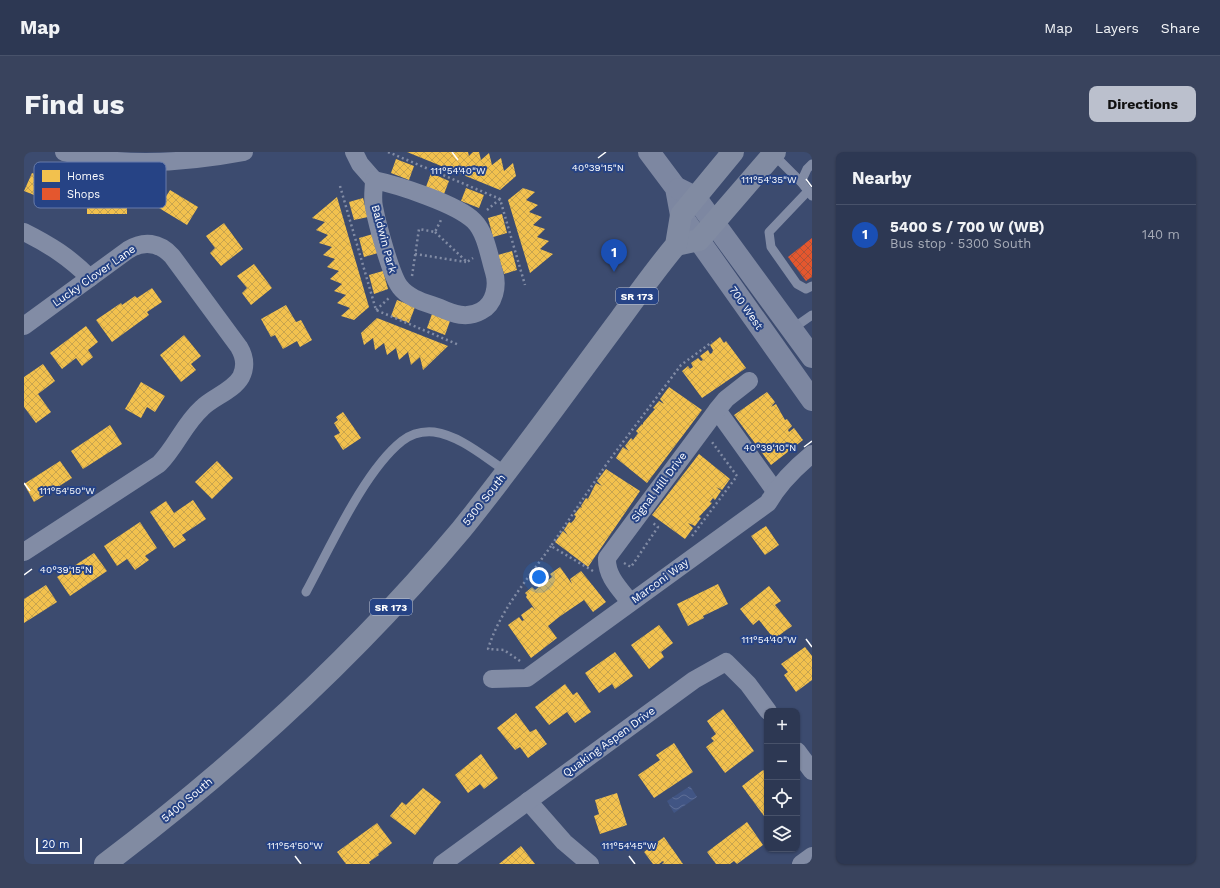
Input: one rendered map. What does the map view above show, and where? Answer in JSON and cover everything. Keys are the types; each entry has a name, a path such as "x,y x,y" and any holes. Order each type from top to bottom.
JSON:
{"main road":[{"path":"649,152 676,188 681,216"},
{"name":"5300 South","path":"266,733 312,689 407,592 461,529 676,245 681,216 733,152"},
{"path":"676,245 699,240 715,224 774,153"},
{"path":"676,188 695,197"},
{"name":"700 West","path":"695,197 812,357"},
{"name":"700 West","path":"681,216 812,400"},
{"name":"5400 South","path":"105,864 174,811 266,733"}],"street":[{"path":"64,152 115,156 141,162"},
{"path":"151,162 187,156 244,152"},
{"path":"354,152 360,164 374,180"},
{"name":"Baldwin Park","path":"374,180 400,186 448,206 474,221 481,231 497,281 495,292 490,302 482,311 470,315 455,315 411,296 400,288 394,277 374,206 374,180"},
{"path":"24,232 61,252 90,278"},
{"name":"Lucky Clover Lane","path":"24,326 128,250 139,244 153,244 163,248 172,256 239,347 244,356 243,371 235,384 197,413 170,452 159,464 24,552"},
{"name":"Signal Hill Drive","path":"630,602 611,577 606,567 607,558 717,410 726,399 749,381"},
{"path":"717,410 775,491"},
{"name":"Marconi Way","path":"492,679 527,678 768,503 775,491 812,454"},
{"name":"Quaking Aspen Drive","path":"442,864 694,680 726,662 748,684 766,708"},
{"path":"800,755 812,771"},
{"path":"528,801 564,842 590,864"},
{"path":"801,864 812,856"}],"lane":[{"path":"774,153 810,194 769,232 771,247 797,284 806,289 812,286"},
{"path":"801,182 807,169 812,164"},
{"path":"791,330 812,315"},
{"path":"306,592 348,514 374,472 388,453 404,440 417,433 434,432 463,442 506,471"}],"path":[{"path":"484,214 500,199"},
{"path":"435,232 448,206"},
{"path":"411,278 413,274 419,229 435,232 466,262"},
{"path":"415,254 466,262 487,250"},
{"path":"376,310 392,295"},
{"path":"524,662 504,650 488,649 494,630 515,594 551,546 608,462 681,365 712,342"},
{"path":"688,542 737,476 708,437"},
{"path":"620,560 631,567 658,527 648,519"},
{"path":"551,546 593,572 597,577"}],"water":[{"path":"690,786 697,797 674,813 667,801"}],"building: Homes":[{"path":"407,152 468,152 469,156 473,152 479,152 481,160 489,153 492,165 501,158 504,171 513,163 516,176 500,190"},
{"path":"396,159 414,166 409,180 391,173"},
{"path":"32,173 34,174 34,195 24,191"},
{"path":"431,173 449,181 444,194 426,187"},
{"path":"466,188 484,195 479,208 461,201"},
{"path":"523,188 535,192 526,200 538,205 529,212 542,217 533,225 545,229 537,237 549,241 540,249 553,254 530,273 508,200"},
{"path":"170,190 198,207 187,225 159,208 166,208 166,197"},
{"path":"337,197 369,307 354,320 341,316 350,308 337,303 346,295 334,291 342,284 330,279 339,271 327,267 335,259 323,255 332,247 319,243 328,235 316,230 325,222 312,218"},
{"path":"363,198 368,217 354,220 349,202"},
{"path":"87,208 127,208 127,214 87,214"},
{"path":"502,214 507,233 493,237 488,218"},
{"path":"224,223 243,249 221,266 210,253 215,248 206,236"},
{"path":"373,234 378,253 364,257 359,238"},
{"path":"512,251 517,270 504,274 498,255"},
{"path":"254,264 272,288 251,305 242,293 247,288 237,276"},
{"path":"383,271 388,289 374,294 369,275"},
{"path":"152,288 162,302 147,312 149,315 112,342 96,320 121,303 122,305 135,296 137,298"},
{"path":"397,300 415,307 409,323 391,316"},
{"path":"286,305 296,322 301,320 312,340 300,347 297,341 283,349 275,335 271,337 261,319"},
{"path":"432,314 450,321 445,335 427,328"},
{"path":"377,318 448,346 423,370 420,357 411,365 408,352 399,360 396,348 387,355 384,343 375,350 373,338 364,345 361,333"},
{"path":"86,326 98,342 88,350 93,357 82,366 76,358 62,369 50,353"},
{"path":"184,335 201,356 191,364 196,370 181,382 160,355"},
{"path":"720,337 724,343 726,341 746,368 702,398 682,371 688,366 690,369 693,367 691,363 698,358 701,361 703,360 700,356 708,350 710,354 712,353 713,350 710,345"},
{"path":"43,364 55,381 38,394 51,412 36,423 24,407 24,377"},
{"path":"141,382 165,396 155,412 147,407 141,418 125,409"},
{"path":"669,387 702,410 647,483 616,458 623,447 629,451 625,446 631,438 633,440 638,433 636,431 642,424 643,425 659,401 664,404 660,399"},
{"path":"767,392 775,402 771,407 776,404 785,420 787,419 792,426 788,430 789,432 794,428 803,440 771,465 734,415"},
{"path":"343,412 361,438 343,450 334,436 340,433 334,423 338,420 336,417"},
{"path":"110,425 122,444 83,469 71,451"},
{"path":"699,454 730,479 722,490 716,487 721,491 715,500 713,498 710,502 712,503 699,517 701,518 695,526 688,523 693,528 685,539 652,515"},
{"path":"60,461 72,478 34,502 24,484"},
{"path":"217,461 233,478 212,499 195,482"},
{"path":"606,469 640,491 588,567 555,542 563,531 568,535 564,530 569,522 571,523 574,520 576,516 574,515 580,507 582,508 581,506 586,498 588,499 596,483 602,486 597,481"},
{"path":"193,500 206,519 182,535 186,540 174,548 150,512 166,501 174,513"},
{"path":"140,522 157,548 145,556 149,560 135,570 127,559 117,566 104,546"},
{"path":"766,526 779,545 765,555 751,536"},
{"path":"94,553 107,571 70,596 57,577"},
{"path":"560,567 572,584 570,579 581,571 606,602 593,612 584,600 559,617 548,626 557,638 531,658 508,625 519,617 522,621 524,620 521,615 532,607 536,611 526,597 527,595 525,593 532,587 535,590 539,587 537,584 543,579 546,582 552,577 550,574"},
{"path":"718,584 728,604 703,616 704,618 688,626 677,604"},
{"path":"46,585 57,602 24,623 24,599"},
{"path":"769,586 781,601 775,605 792,626 774,639 759,620 753,625 740,609"},
{"path":"659,625 673,643 661,652 664,657 649,669 631,645"},
{"path":"805,647 812,656 812,680 796,692 784,675 788,672 781,664"},
{"path":"615,652 633,676 615,689 612,684 599,693 585,673"},
{"path":"565,684 573,695 577,692 591,712 575,723 567,712 549,725 535,707"},
{"path":"723,709 754,751 725,773 706,747 714,741 711,738 716,734 707,721"},
{"path":"516,713 530,732 536,729 547,744 528,758 520,747 515,750 497,728"},
{"path":"674,743 693,772 654,798 638,775 660,760 656,755"},
{"path":"481,754 498,778 484,789 480,784 468,793 455,775"},
{"path":"763,770 764,771 764,816 742,786"},
{"path":"423,788 441,802 415,835 390,816 402,802 406,805"},
{"path":"617,793 627,825 600,834 594,816 599,814 595,800"},
{"path":"747,822 763,845 737,864 734,861 730,864 716,864 707,852"},
{"path":"377,823 392,843 369,862 370,864 346,864 337,852"},
{"path":"664,837 683,864 662,864 664,862 663,861 659,864 653,864 644,852"},
{"path":"521,846 535,864 499,864"}],"building: Shops":[{"path":"812,238 812,277 806,281 788,257"}],"place":[{"name":"5400 S / 700 W (WB)","path":"614,272"}]}
